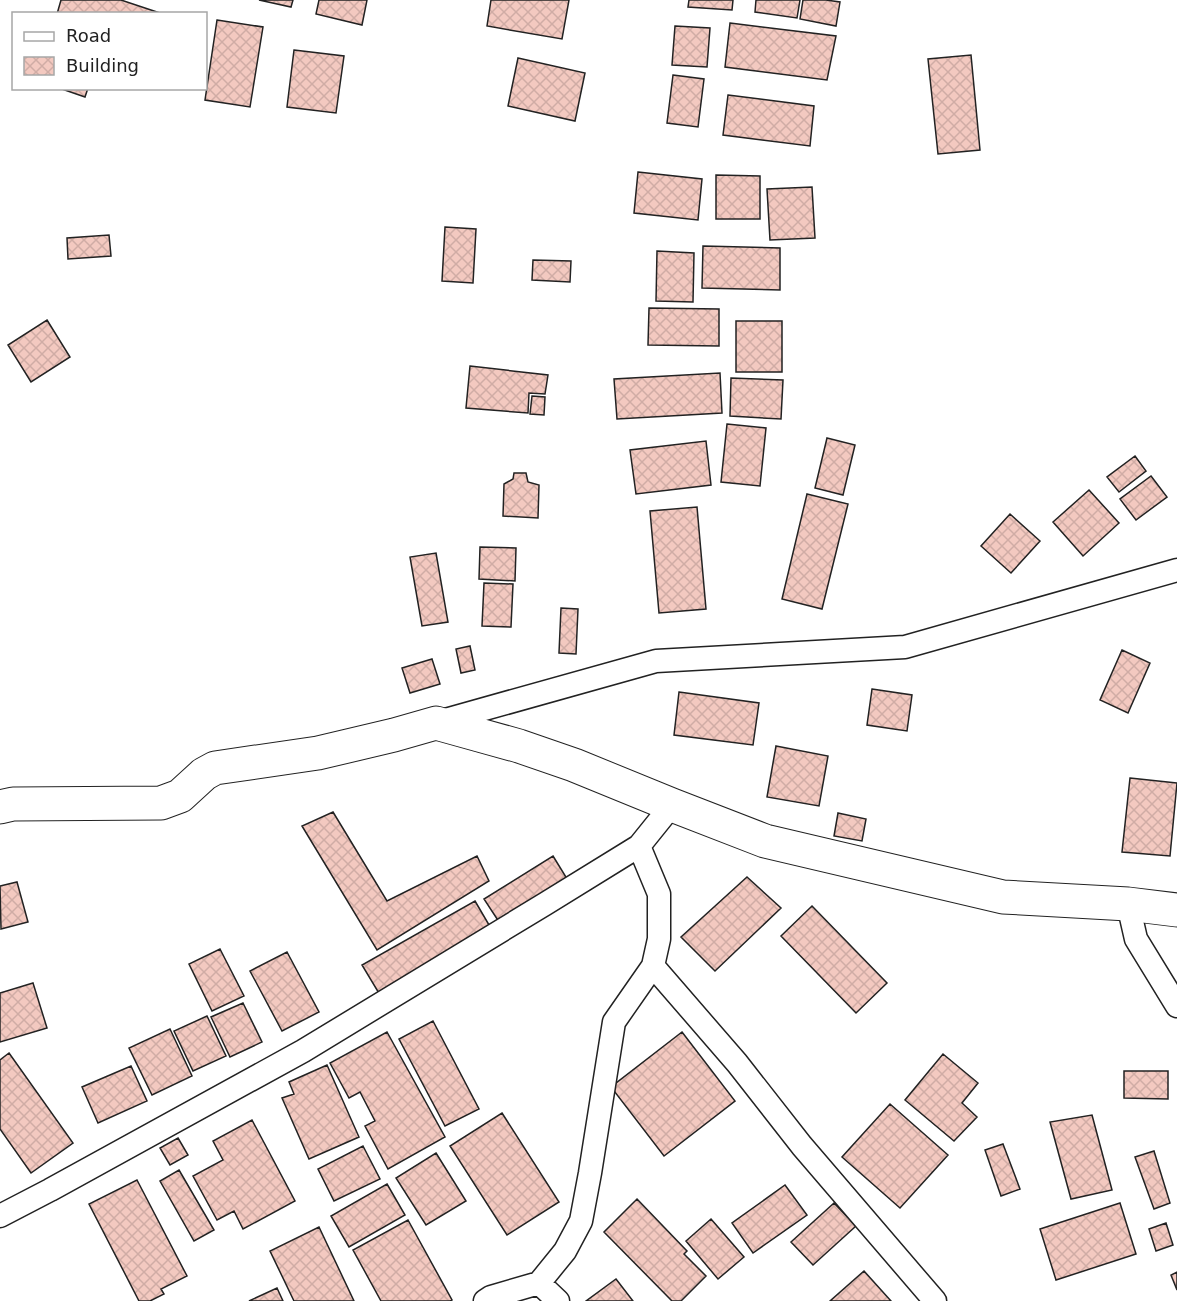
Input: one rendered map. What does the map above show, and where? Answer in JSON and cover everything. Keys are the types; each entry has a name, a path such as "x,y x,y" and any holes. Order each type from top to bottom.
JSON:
{"street":[{"path":"0,807 13,804 161,803 180,796 204,774 215,768 318,753 394,735 656,661 905,647 1177,570"},
{"path":"436,723 552,757 765,841 1003,897 1128,904 1177,910"},
{"path":"0,1216 303,1051 639,846 672,805"},
{"path":"485,1301 539,1282 565,1251 580,1221 614,1022 653,966 659,939 658,894 639,846"},
{"path":"1128,904 1136,939 1177,1006"},
{"path":"653,966 737,1063 802,1146 934,1301"},
{"path":"539,1282 558,1301"}],"building":[{"path":"61,0 121,0 157,12 58,12"},
{"path":"259,0 293,0 291,7"},
{"path":"319,0 367,0 362,25 316,14"},
{"path":"491,0 569,0 562,39 487,26"},
{"path":"689,0 733,0 732,10 688,7"},
{"path":"756,0 800,0 797,18 755,12"},
{"path":"803,0 840,2 836,26 800,19"},
{"path":"217,20 263,27 250,107 205,100"},
{"path":"730,23 836,36 827,80 725,67"},
{"path":"675,26 710,28 707,67 672,65"},
{"path":"294,50 344,56 336,113 287,107"},
{"path":"971,55 980,150 938,154 928,59"},
{"path":"518,58 585,73 575,121 508,106"},
{"path":"673,75 704,79 698,127 667,123"},
{"path":"65,90 87,90 85,97"},
{"path":"728,95 814,106 810,146 723,135"},
{"path":"638,172 702,179 698,220 634,213"},
{"path":"716,175 760,176 760,219 716,219"},
{"path":"812,187 815,238 770,240 767,189"},
{"path":"445,227 476,229 473,283 442,281"},
{"path":"109,235 111,256 68,259 67,238"},
{"path":"703,246 780,248 780,290 702,288"},
{"path":"657,251 694,253 693,302 656,301"},
{"path":"533,260 571,261 570,282 532,280"},
{"path":"649,308 719,309 719,346 648,345"},
{"path":"47,320 70,357 31,382 8,345"},
{"path":"736,321 782,321 782,372 736,372"},
{"path":"470,366 548,375 545,394 529,393 528,413 466,408"},
{"path":"720,373 722,413 617,419 614,379"},
{"path":"731,378 783,380 781,419 730,416"},
{"path":"532,396 545,397 544,415 530,414"},
{"path":"727,424 766,428 760,486 721,482"},
{"path":"827,438 855,445 843,495 815,488"},
{"path":"706,441 711,485 636,494 630,450"},
{"path":"1135,456 1146,471 1119,492 1107,477"},
{"path":"514,473 526,473 528,482 539,485 538,518 503,516 504,484 513,479"},
{"path":"1151,476 1167,497 1136,520 1120,499"},
{"path":"1089,490 1119,523 1083,556 1053,522"},
{"path":"807,494 848,504 822,609 782,599"},
{"path":"697,507 706,609 659,613 650,511"},
{"path":"1010,514 1040,541 1011,573 981,546"},
{"path":"480,547 516,548 515,581 479,579"},
{"path":"436,553 448,622 422,626 410,557"},
{"path":"484,583 513,584 511,627 482,626"},
{"path":"561,608 578,609 576,654 559,653"},
{"path":"470,646 475,670 461,673 456,649"},
{"path":"1122,650 1150,663 1128,713 1100,700"},
{"path":"432,659 440,684 410,693 402,668"},
{"path":"872,689 912,695 907,731 867,725"},
{"path":"679,692 759,703 753,745 674,735"},
{"path":"776,746 828,756 819,806 767,797"},
{"path":"1130,778 1177,783 1170,856 1122,852"},
{"path":"333,812 387,901 477,856 489,881 377,950 302,826"},
{"path":"838,813 866,819 862,841 834,836"},
{"path":"553,856 569,882 501,925 484,899"},
{"path":"747,877 781,908 715,971 681,937"},
{"path":"17,882 28,922 1,929 0,886"},
{"path":"475,901 492,930 380,995 362,965"},
{"path":"812,906 887,983 856,1013 781,936"},
{"path":"220,949 244,996 212,1011 189,964"},
{"path":"287,952 319,1012 282,1031 250,971"},
{"path":"33,983 47,1028 0,1042 0,993"},
{"path":"243,1003 262,1042 230,1057 211,1017"},
{"path":"207,1016 226,1056 193,1071 174,1031"},
{"path":"433,1021 479,1109 445,1126 399,1039"},
{"path":"170,1029 192,1076 152,1095 129,1048"},
{"path":"387,1032 445,1137 388,1169 365,1126 375,1121 360,1092 349,1098 330,1063"},
{"path":"682,1032 735,1101 664,1156 611,1087"},
{"path":"9,1053 73,1143 31,1173 0,1129 0,1060"},
{"path":"943,1054 978,1083 962,1103 977,1117 954,1141 905,1100"},
{"path":"327,1065 359,1137 309,1159 282,1098 294,1094 289,1082"},
{"path":"131,1066 147,1101 98,1123 82,1087"},
{"path":"1124,1071 1168,1071 1168,1099 1124,1098"},
{"path":"890,1104 948,1155 900,1208 842,1157"},
{"path":"502,1113 559,1202 507,1235 450,1146"},
{"path":"1092,1115 1112,1190 1071,1199 1050,1122"},
{"path":"252,1120 295,1201 243,1229 234,1211 217,1220 193,1176 223,1160 213,1141"},
{"path":"178,1138 188,1155 170,1165 160,1148"},
{"path":"1003,1144 1020,1189 1001,1196 985,1150"},
{"path":"363,1146 380,1179 334,1201 318,1169"},
{"path":"1154,1151 1170,1203 1154,1209 1135,1157"},
{"path":"436,1153 466,1201 426,1225 396,1178"},
{"path":"179,1170 214,1230 194,1241 160,1181"},
{"path":"137,1180 187,1276 161,1289 164,1294 150,1301 139,1301 89,1204"},
{"path":"387,1184 405,1215 349,1247 331,1216"},
{"path":"785,1185 807,1215 753,1253 732,1223"},
{"path":"637,1199 687,1251 684,1254 706,1276 681,1301 672,1301 604,1232"},
{"path":"834,1203 856,1226 813,1265 791,1242"},
{"path":"1120,1203 1136,1254 1056,1280 1040,1229"},
{"path":"711,1219 744,1257 718,1279 686,1241"},
{"path":"408,1220 452,1300 381,1301 353,1250"},
{"path":"1166,1223 1173,1245 1156,1251 1149,1229"},
{"path":"319,1227 354,1301 294,1301 270,1251"},
{"path":"864,1271 891,1301 830,1301"},
{"path":"1177,1272 1177,1290 1171,1275"},
{"path":"616,1279 633,1301 586,1301"},
{"path":"277,1288 283,1301 249,1301"}]}
